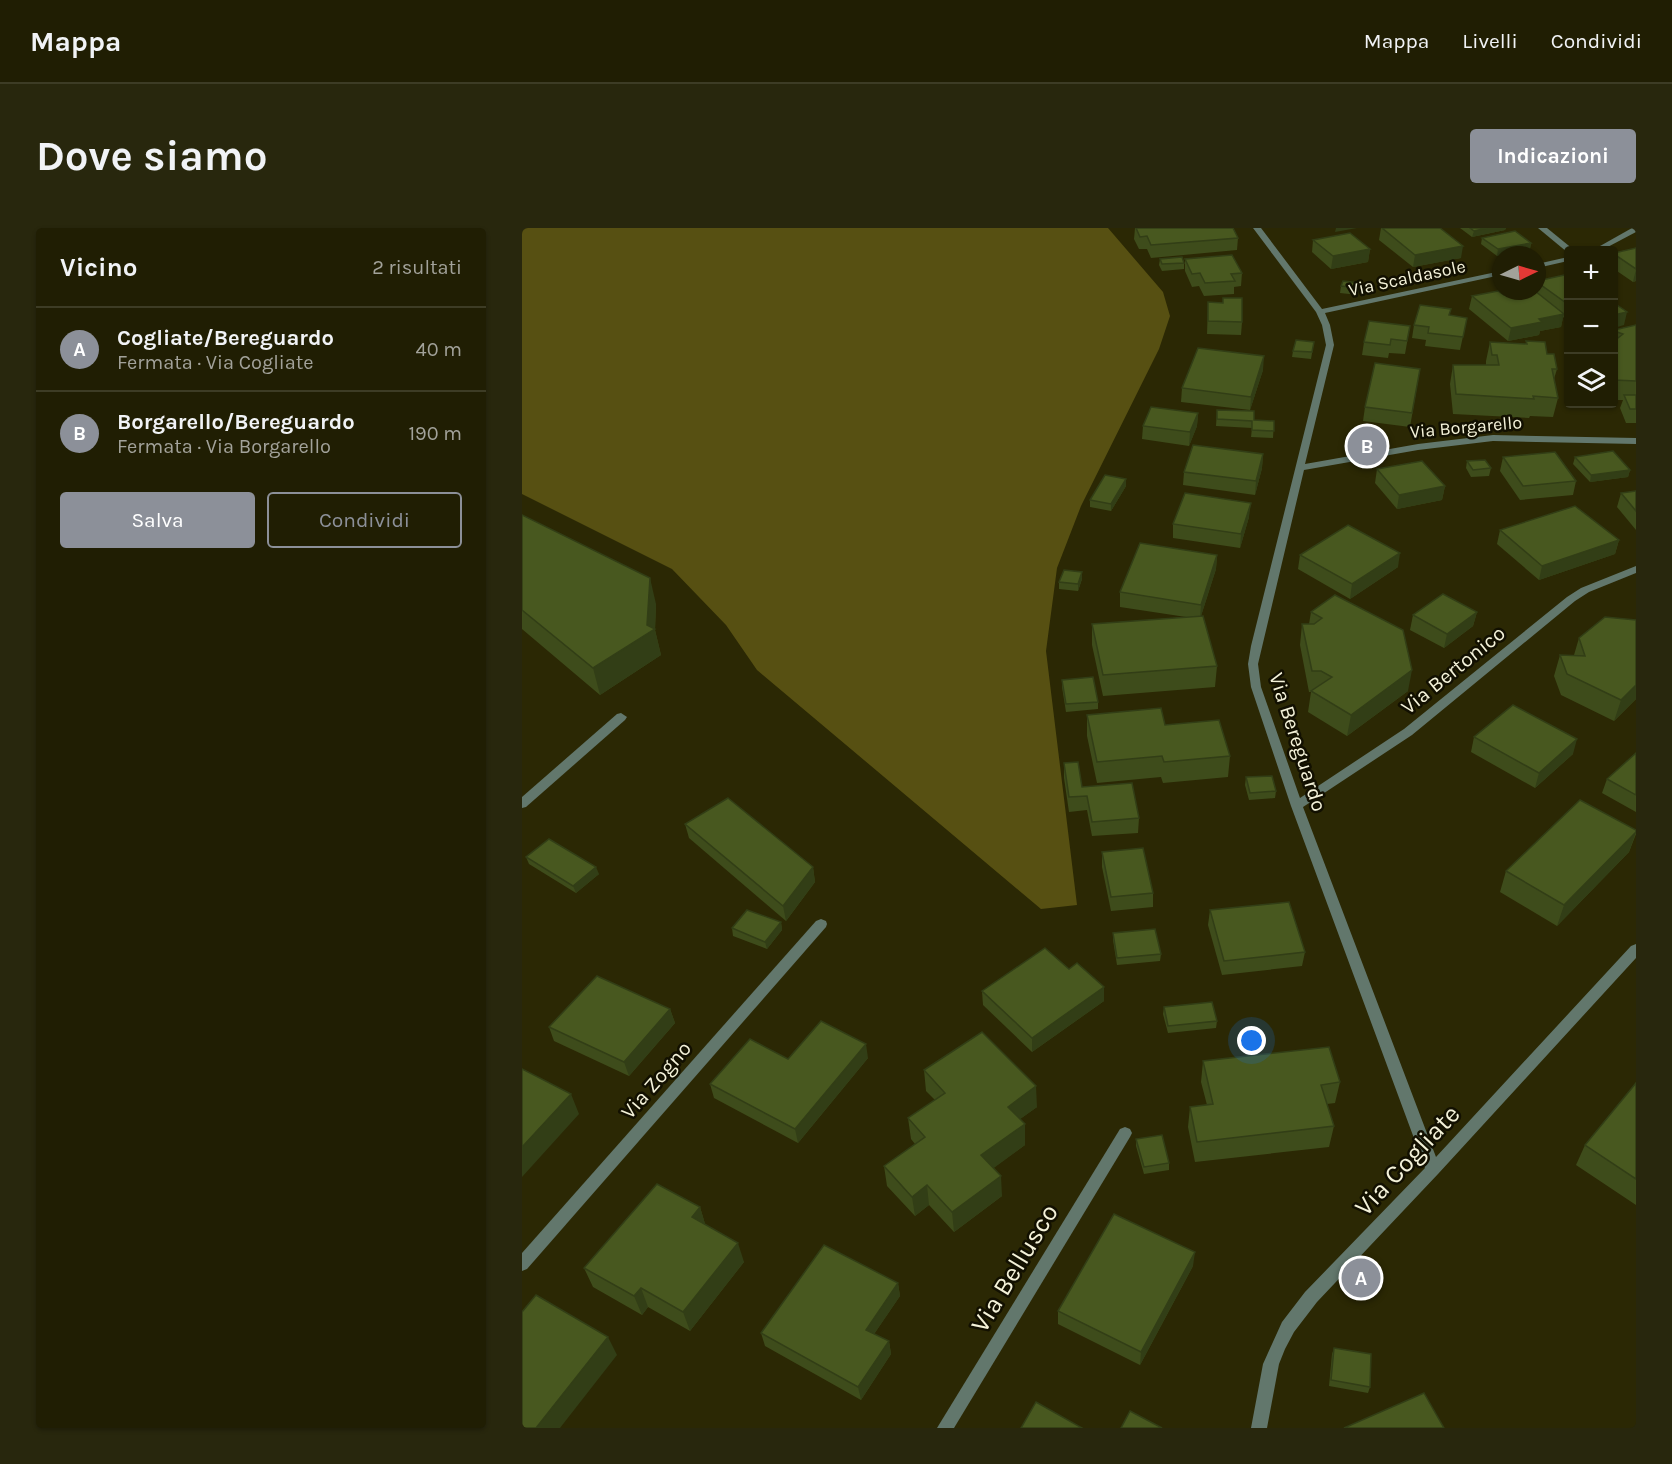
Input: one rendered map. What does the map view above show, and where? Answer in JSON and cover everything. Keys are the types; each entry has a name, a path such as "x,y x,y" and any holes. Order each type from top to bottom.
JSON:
{"street":[{"name":"Via Bereguardo","path":"1257,228 1320,312 1326,325 1330,345 1256,646 1253,664 1256,687 1297,806 1433,1170"},
{"path":"1542,228 1565,246"},
{"path":"1605,246 1636,229"},
{"path":"1546,264 1564,260"},
{"name":"Via Scaldasole","path":"1320,312 1492,275"},
{"name":"Via Borgarello","path":"1300,468 1419,447 1493,438 1636,441"},
{"name":"Via Bertonico","path":"1297,806 1408,732 1571,599 1585,590 1636,569"},
{"path":"522,804 621,717"},
{"name":"Via Zogno","path":"522,1264 821,924"},
{"name":"Via Cogliate","path":"1259,1428 1271,1364 1288,1327 1311,1297 1433,1170 1636,949"},
{"name":"Via Bellusco","path":"945,1428 1125,1133"}],"shaded area":[{"path":"522,228 1108,228 1163,292 1170,316 1159,349 1081,506 1057,568 1046,651 1077,905 1041,909 757,670 726,625 672,569 522,494"}],"building":[{"path":"1136,228 1233,228 1238,238 1151,245 1147,236 1140,237"},
{"path":"1382,228 1440,228 1463,246 1415,255"},
{"path":"1470,228 1487,228 1474,231"},
{"path":"1515,231 1531,243 1494,246 1482,238"},
{"path":"1350,233 1370,249 1333,256 1313,240"},
{"path":"1636,248 1636,269 1618,257 1618,252"},
{"path":"1232,255 1242,273 1231,274 1235,281 1205,283 1200,273 1192,274 1185,259"},
{"path":"1182,257 1184,263 1162,264 1160,259"},
{"path":"1564,275 1564,301 1546,288 1546,279"},
{"path":"1343,281 1360,283 1359,288 1341,286"},
{"path":"1492,292 1492,300 1546,300 1564,314 1539,319 1542,322 1511,328 1472,296"},
{"path":"1223,298 1242,298 1242,322 1208,321 1208,302 1223,303"},
{"path":"1420,305 1451,309 1449,315 1467,318 1463,337 1428,333 1429,327 1414,325"},
{"path":"1618,306 1627,312 1618,314"},
{"path":"1369,321 1410,326 1407,341 1391,339 1390,345 1364,342"},
{"path":"1636,325 1636,381 1618,380 1618,338 1623,334 1618,332 1618,329"},
{"path":"1296,340 1314,342 1312,352 1293,351"},
{"path":"1526,341 1545,342 1547,354 1554,354 1557,369 1552,369 1558,398 1533,396 1534,399 1456,394 1453,365 1499,365 1497,355 1492,355 1490,342 1527,344"},
{"path":"1198,348 1264,356 1251,397 1182,388"},
{"path":"1375,363 1420,369 1412,413 1365,407"},
{"path":"1624,395 1636,395 1636,409 1630,409"},
{"path":"1151,407 1198,413 1190,432 1143,426"},
{"path":"1217,410 1254,411 1254,420 1274,421 1274,431 1252,430 1252,421 1217,419"},
{"path":"1193,445 1263,454 1256,481 1184,472"},
{"path":"1613,451 1630,470 1591,475 1575,457"},
{"path":"1555,452 1576,481 1523,486 1503,457"},
{"path":"1485,460 1491,468 1473,470 1467,461"},
{"path":"1422,461 1445,486 1399,495 1377,469"},
{"path":"1105,475 1126,479 1111,504 1090,500"},
{"path":"1636,491 1636,511 1621,493"},
{"path":"1185,493 1251,503 1241,534 1173,524"},
{"path":"1575,506 1619,540 1542,566 1500,530"},
{"path":"522,515 650,578 647,625 655,629 593,668 522,610"},
{"path":"1348,525 1400,553 1352,584 1300,555"},
{"path":"1140,543 1217,555 1201,605 1120,592"},
{"path":"1064,570 1082,572 1078,584 1059,582"},
{"path":"1443,594 1477,612 1447,634 1413,615"},
{"path":"1335,595 1403,630 1412,670 1351,715 1311,691 1332,677 1321,671 1312,671 1302,624 1314,624 1322,618 1311,612"},
{"path":"1203,616 1217,666 1103,675 1092,624"},
{"path":"1605,617 1636,620 1636,685 1621,700 1567,674 1560,655 1585,656 1579,638"},
{"path":"1093,677 1098,702 1066,704 1062,680"},
{"path":"1513,705 1577,739 1539,773 1474,737"},
{"path":"1161,708 1165,725 1219,720 1230,756 1164,762 1162,756 1097,762 1087,715"},
{"path":"1636,753 1636,795 1607,779"},
{"path":"1078,762 1082,787 1132,783 1139,818 1092,822 1087,796 1069,797 1064,763"},
{"path":"1272,776 1276,791 1250,793 1246,777"},
{"path":"728,798 813,867 783,906 685,824"},
{"path":"1580,800 1636,832 1564,905 1506,871"},
{"path":"549,839 596,867 573,886 526,857"},
{"path":"1143,848 1153,893 1111,897 1102,852"},
{"path":"1289,902 1305,952 1224,961 1210,910"},
{"path":"747,910 781,922 765,942 732,928"},
{"path":"1155,929 1161,954 1117,958 1113,933"},
{"path":"1045,948 1069,969 1077,963 1104,987 1032,1038 982,991"},
{"path":"597,976 670,1009 624,1062 549,1027"},
{"path":"1212,1002 1217,1021 1168,1026 1164,1007"},
{"path":"821,1021 866,1044 795,1129 710,1084 750,1039 788,1059"},
{"path":"982,1032 1036,1086 1008,1107 1025,1124 981,1155 1001,1176 952,1212 927,1185 912,1197 884,1166 925,1137 908,1118 945,1093 924,1070"},
{"path":"1329,1047 1340,1082 1321,1085 1334,1126 1197,1142 1190,1107 1213,1104 1203,1061"},
{"path":"522,1069 571,1094 522,1147"},
{"path":"1636,1083 1636,1179 1585,1145"},
{"path":"1162,1135 1169,1163 1144,1167 1136,1139"},
{"path":"657,1184 700,1207 692,1217 738,1243 683,1312 641,1288 634,1296 584,1268"},
{"path":"1114,1214 1195,1252 1141,1352 1058,1311"},
{"path":"824,1245 898,1283 866,1330 889,1341 858,1387 761,1333"},
{"path":"536,1295 608,1337 536,1428 522,1428 522,1312"},
{"path":"1334,1348 1371,1354 1370,1387 1331,1380"},
{"path":"1424,1393 1444,1428 1344,1428"},
{"path":"1036,1402 1082,1428 1021,1428"},
{"path":"1130,1411 1162,1428 1121,1428"}],"place":[{"name":"Borgarello/Bereguardo","path":"1367,446"},
{"name":"Cogliate/Bereguardo","path":"1361,1278"}]}
